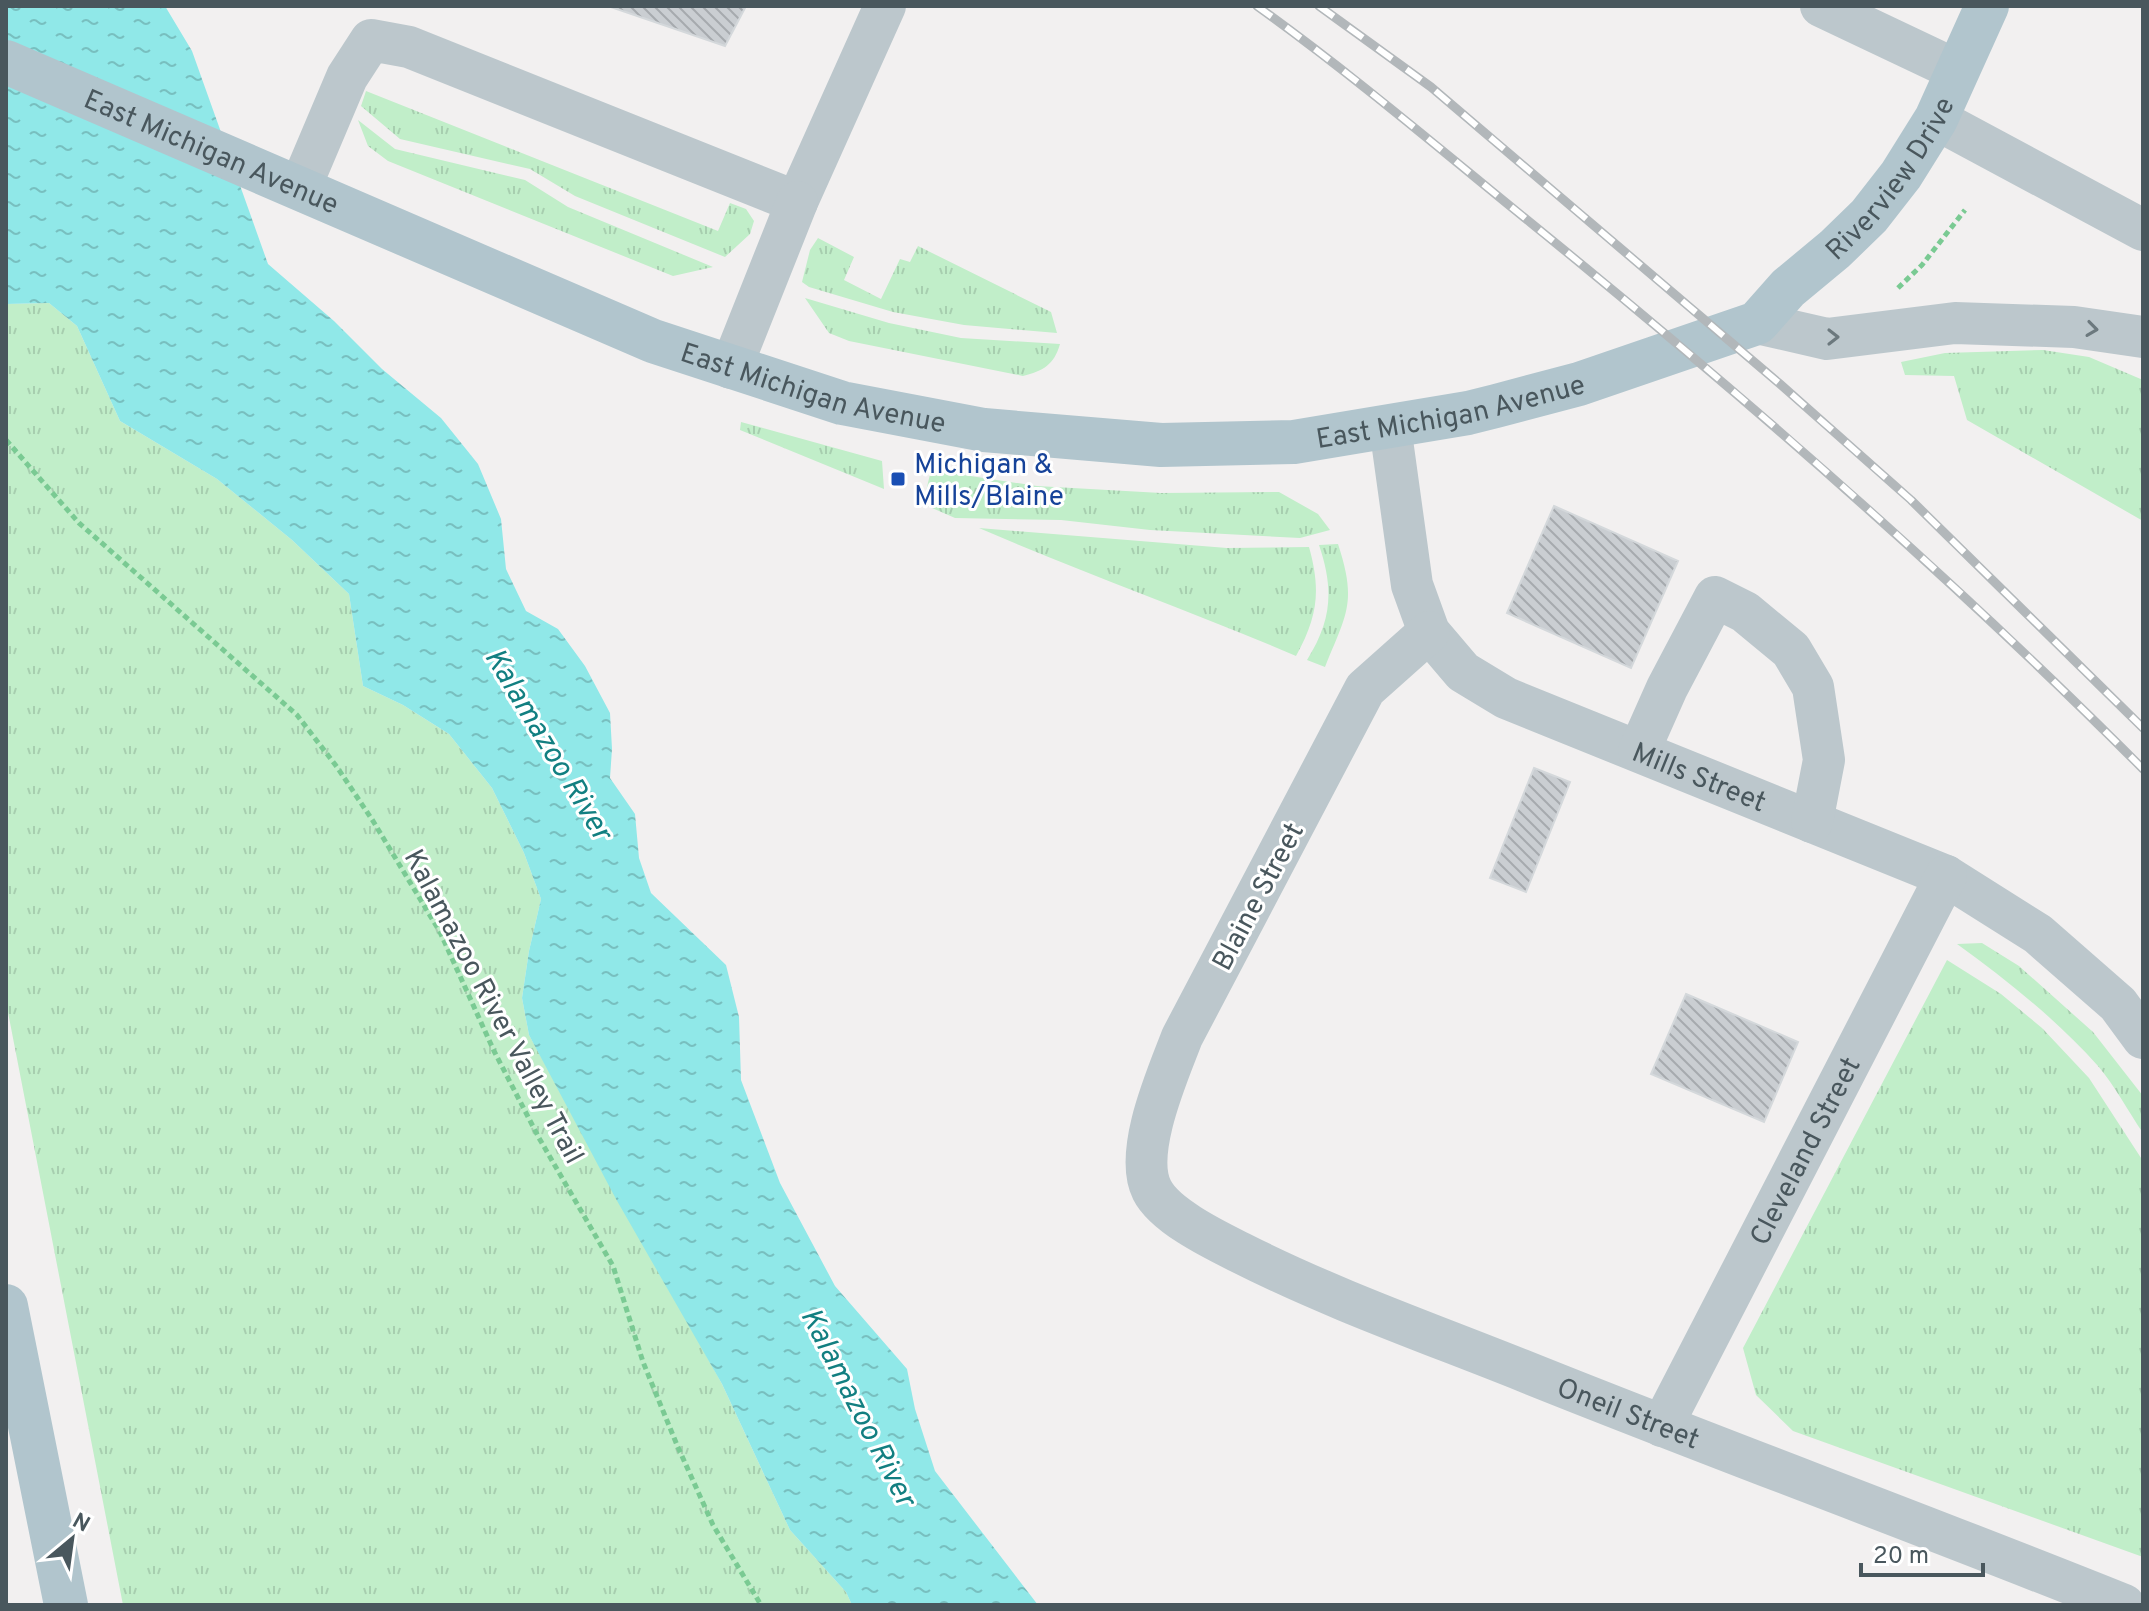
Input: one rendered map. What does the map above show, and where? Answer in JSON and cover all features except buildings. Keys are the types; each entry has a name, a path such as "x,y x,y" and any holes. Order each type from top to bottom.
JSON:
{"main road":[{"name":"Riverview Drive","path":"1757,323 1788,288 1869,216 1901,175 1936,119 1987,6"},
{"name":"East Michigan Avenue","path":"6,62 653,341 842,403 984,430 1161,445 1294,442 1468,413 1579,384 1757,323"},
{"path":"6,1306 66,1605"}],"street":[{"path":"731,368 797,202 885,6"},
{"path":"1821,6 1956,70"},
{"path":"300,188 347,77 371,40 409,47 797,202"},
{"path":"1936,119 2143,230"},
{"path":"1757,323 1827,339 1955,323 2074,327 2143,337"},
{"name":"Mills Street","path":"1390,426 1412,585 1429,632 1463,672 1506,698 1946,876 2038,934 2118,1004 2143,1038"},
{"path":"1639,751 1667,688 1715,597 1745,612 1791,650 1813,687 1824,760 1812,822"},
{"name":"Blaine Street","path":"1151,1189 1146,1151 1158,1097 1182,1037 1365,689 1429,632"},
{"name":"Cleveland Street","path":"1662,1426 1946,876"},
{"name":"Oneil Street","path":"1151,1189 1164,1205 1191,1226 1241,1253 1333,1295 2124,1605"}],"path":[{"path":"1889,297 1922,265 1965,210"},
{"name":"Kalamazoo River Valley Trail","path":"6,440 79,523 297,715 373,821 440,932 494,1051 539,1138 613,1266 643,1362 677,1445 713,1525 761,1605"}],"green space":[{"path":"366,91 718,231 730,203 746,209 754,221 750,234 725,257 575,196 530,169 400,139 361,106"},
{"path":"358,120 395,149 525,180 568,207 713,267 673,276 388,161 368,146"},
{"path":"818,238 854,257 844,280 881,299 900,259 910,262 918,246 1051,312 1057,333 964,325 893,312 809,287 802,282 810,250"},
{"path":"805,298 889,323 961,338 1060,344 1047,366 1023,376 849,341 829,333"},
{"path":"49,303 77,326 120,421 217,479 292,540 349,594 363,686 403,705 449,734 492,788 524,853 541,899 522,998 529,1035 722,1384 790,1530 846,1592 852,1605 123,1605 6,1002 6,304"},
{"path":"2043,350 2089,357 2143,380 2143,521 1967,420 1954,376 1905,375 1901,362 1945,353"},
{"path":"741,422 882,461 884,489 740,430"},
{"path":"931,470 1037,486 1161,493 1279,492 1318,514 1330,530 1300,538 1150,530 1061,520 955,518 923,504"},
{"path":"979,528 1227,548 1309,547 1316,590 1313,615 1296,656"},
{"path":"1338,544 1347,580 1347,607 1325,667 1307,660 1322,631 1328,604 1327,576 1319,545"},
{"path":"1982,943 2019,966 2093,1032 2143,1096 2143,1133 2110,1082 2082,1049 2031,1001 1957,944"},
{"path":"1947,960 2001,994 2042,1028 2089,1078 2143,1161 2143,1557 1793,1431 1756,1395 1743,1348"}],"water":[{"name":"Kalamazoo River","path":"6,6 165,6 192,51 268,264 334,321 382,369 441,418 478,464 501,519 506,569 526,611 558,629 585,666 610,713 610,778 635,814 639,858 651,893 726,965 739,1017 741,1080 780,1183 835,1286 907,1369 915,1409 935,1471 1038,1605 852,1605 846,1592 790,1530 722,1384 616,1199 529,1035 522,998 541,899 524,853 492,788 449,734 403,705 363,686 349,594 292,540 217,479 120,421 77,326 49,303 6,304"}],"railway":[{"path":"1257,6 1396,113 1611,288 1767,421 1996,626 2143,769"},
{"path":"1319,6 1431,87 1780,384 1911,500 2143,728"}],"place":[{"name":"Michigan & Mills/Blaine","path":"898,479"}]}
